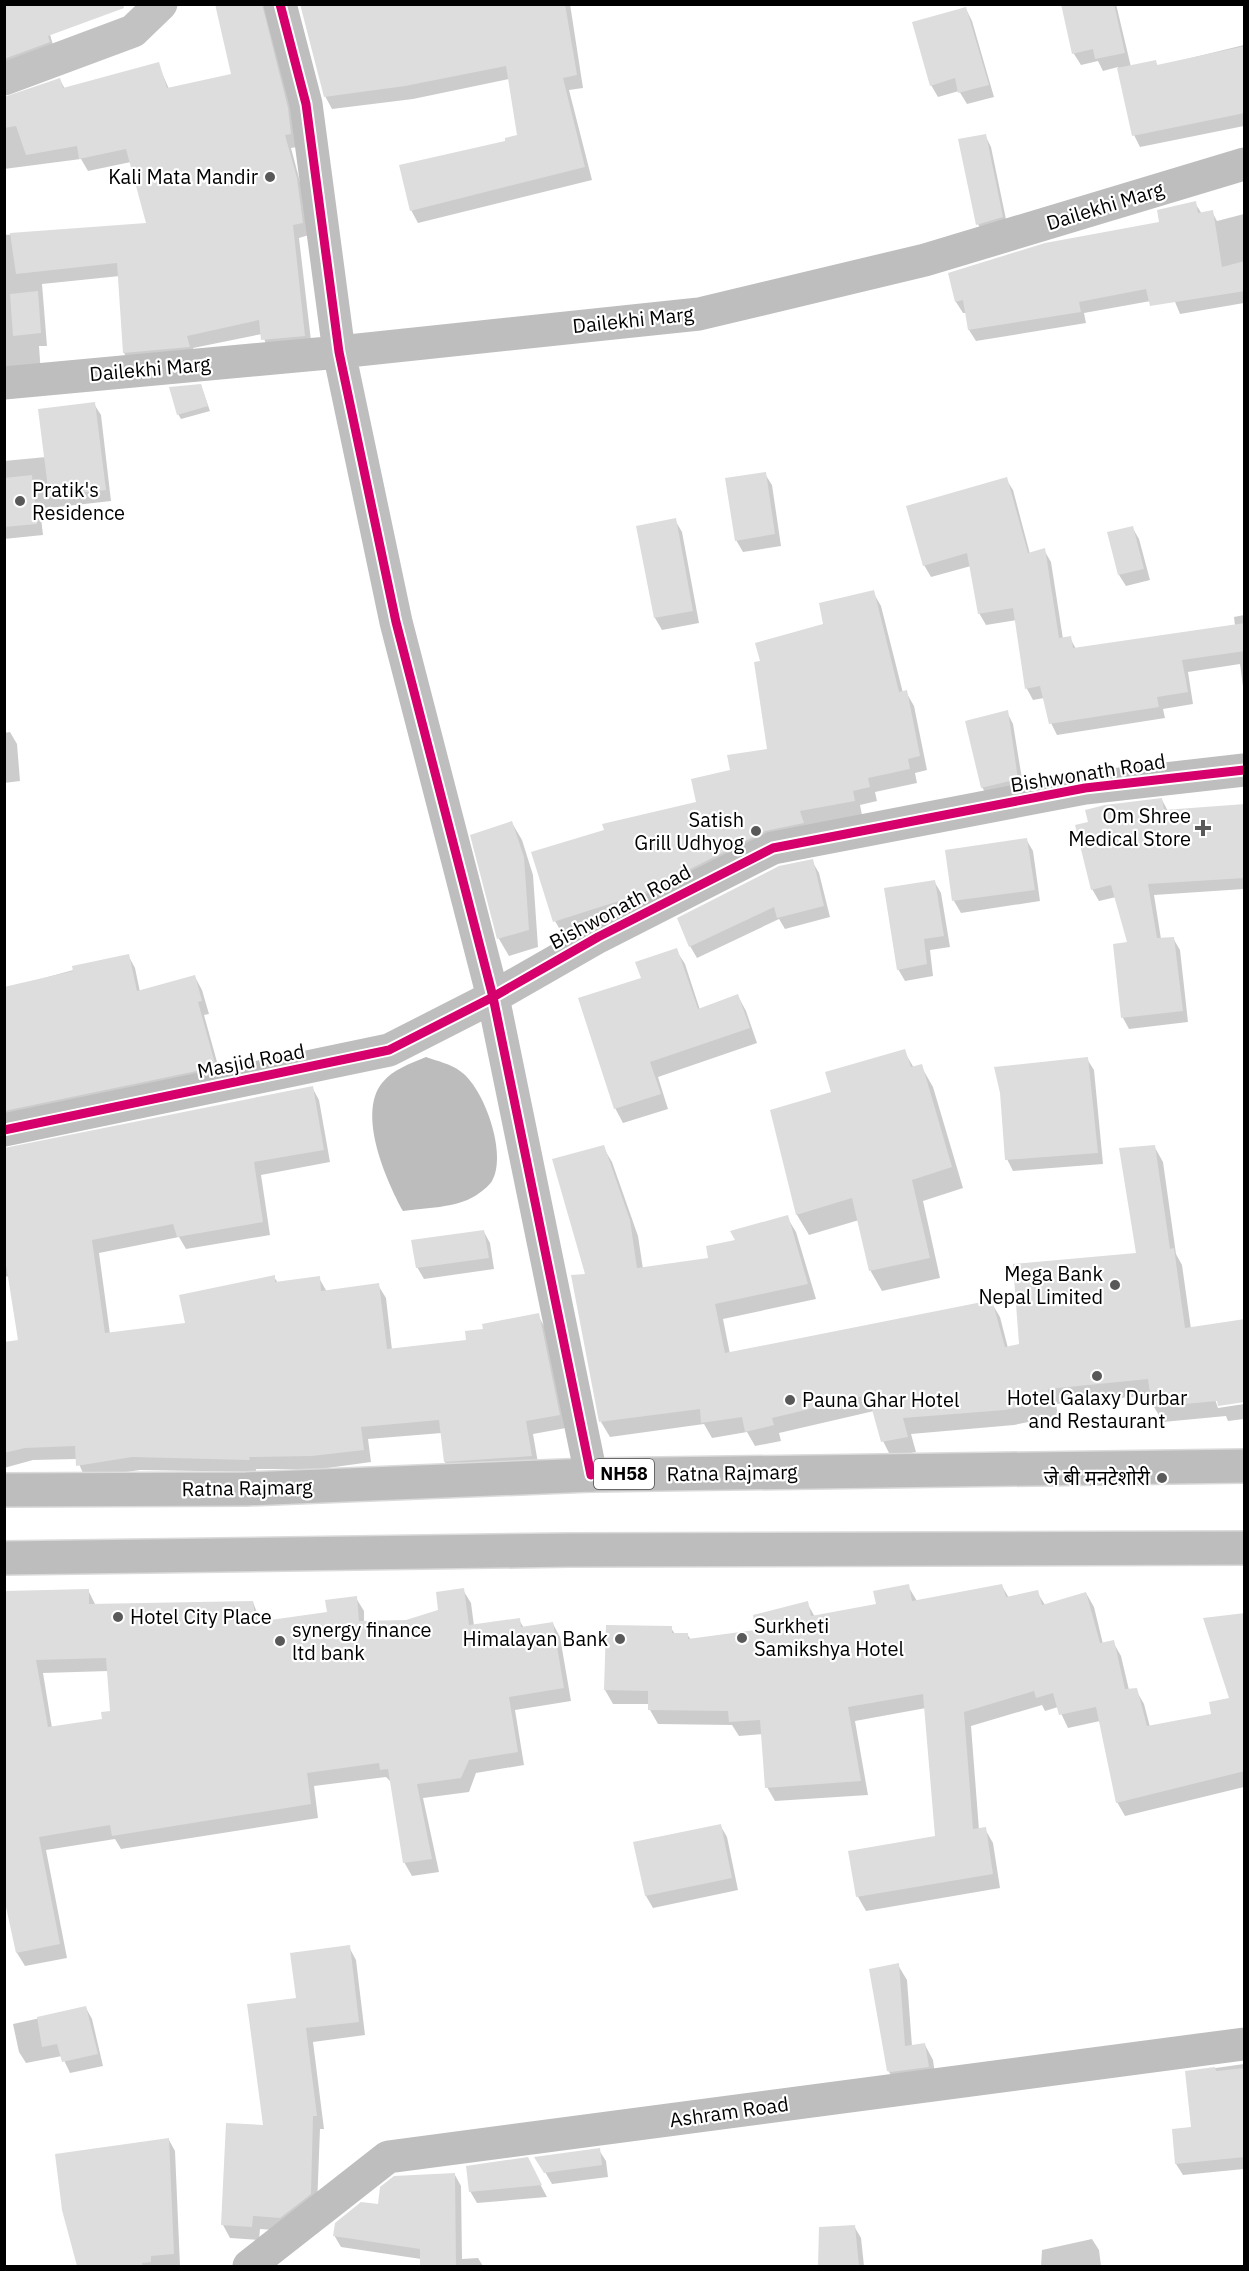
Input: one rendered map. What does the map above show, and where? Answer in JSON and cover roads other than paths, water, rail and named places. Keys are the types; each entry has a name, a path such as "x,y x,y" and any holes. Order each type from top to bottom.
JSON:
{"highway":[{"name":"Ratna Rajmarg","path":"4,1490 246,1489 591,1475 1245,1466"},
{"path":"4,1558 582,1550 1245,1548"}],"main road":[{"path":"4,79 133,31 161,4"}],"street":[{"path":"280,4 306,104 339,352 396,622 493,997 591,1475"},
{"name":"Dailekhi Marg","path":"4,383 339,352 699,314 925,260 1245,164"},
{"name":"Bishwonath Road","path":"493,997 598,937 773,848 1085,788 1245,770"},
{"name":"Masjid Road","path":"4,1130 389,1050 493,997"},
{"name":"Ashram Road","path":"249,2266 388,2157 1245,2044"}],"place":[{"name":"Kali Mata Mandir","path":"270,177"},
{"name":"Pratik's Residence","path":"20,501"},
{"name":"Om Shree Medical Store","path":"1203,828"},
{"name":"Satish Grill Udhyog","path":"756,831"},
{"name":"Mega Bank Nepal Limited","path":"1115,1285"},
{"name":"Hotel Galaxy Durbar and Restaurant","path":"1097,1376"},
{"name":"Pauna Ghar Hotel","path":"790,1400"},
{"name":"जे बी मनटेशोरी","path":"1162,1478"},
{"name":"Hotel City Place","path":"118,1617"},
{"name":"Surkheti Samikshya Hotel","path":"742,1638"},
{"name":"Himalayan Bank","path":"620,1639"},
{"name":"synergy finance ltd bank","path":"280,1641"}]}
